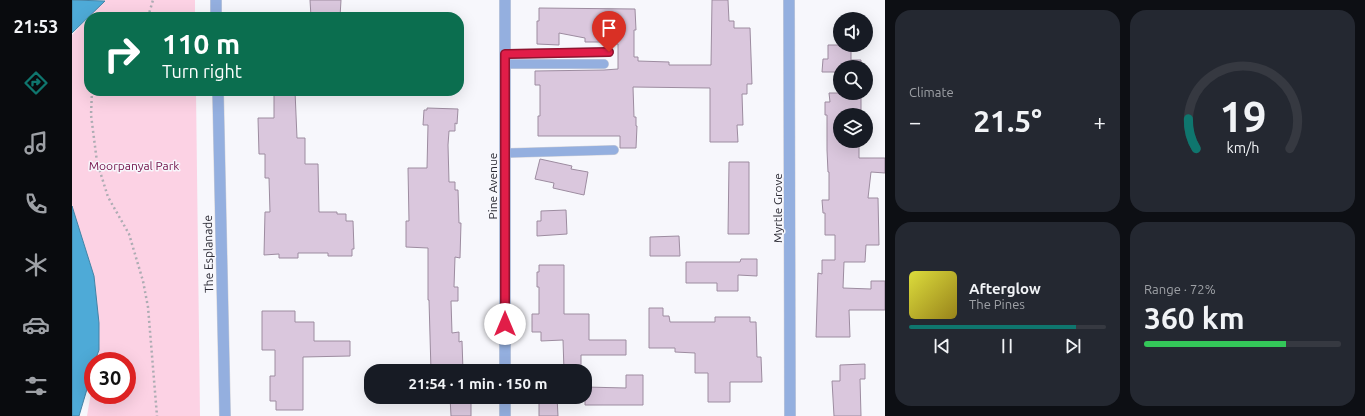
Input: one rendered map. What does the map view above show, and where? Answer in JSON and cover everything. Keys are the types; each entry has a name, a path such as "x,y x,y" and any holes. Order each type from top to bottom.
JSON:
{"street":[{"path":"216,0 216,12"},
{"name":"Pine Avenue","path":"504,0 505,364"},
{"name":"Myrtle Grove","path":"789,0 790,416"},
{"name":"The Esplanade","path":"218,96 225,416"},
{"path":"505,404 505,416"}],"lane":[{"path":"505,59 609,52"},
{"path":"505,59 604,64"},
{"path":"505,153 614,150"}],"path":[{"path":"149,12 153,0"},
{"path":"92,96 91,115 97,162 108,197 129,234 143,282 148,307 157,416"}],"green space":[{"path":"105,0 195,0 195,12 94,12"},
{"name":"Moorpanyal Park","path":"84,22 84,96 196,96 200,416 87,416 89,404 136,404 136,352 99,352 94,276 72,206 72,35"}],"water":[{"path":"72,0 105,1 94,12 84,12 84,21 72,33"},
{"path":"72,206 94,276 99,323 99,350 98,352 84,352 84,399 79,416 72,416"}],"building":[{"path":"310,0 341,0 340,12 311,12"},
{"path":"712,0 728,0 729,21 734,21 734,28 750,28 752,84 747,84 747,94 742,94 743,125 737,125 738,142 710,142 710,88 633,87 634,117 636,117 637,126 636,148 620,148 620,136 538,136 538,116 540,116 540,85 535,85 535,71 618,69 618,44 616,44 616,42 585,42 585,38 559,33 559,45 537,44 537,21 539,21 539,8 635,9 636,30 634,30 634,57 638,57 638,61 669,62 669,65 711,65"},
{"path":"828,45 833,45 833,52 851,52 851,60 833,60 833,72 822,72 823,59 828,59"},
{"path":"829,93 833,93 833,100 861,100 861,108 833,108 833,148 859,148 859,158 885,158 885,173 871,172 868,198 878,198 879,245 866,245 865,262 844,262 843,288 871,289 871,281 885,281 885,310 849,310 850,337 816,337 818,273 822,274 822,260 835,260 835,235 825,235 825,213 823,213 822,200 829,200 827,115 825,115 825,102 830,102"},
{"path":"274,96 295,96 297,138 305,138 305,164 318,164 319,212 337,212 337,214 346,214 346,221 353,221 354,249 352,249 352,256 328,256 328,253 298,253 298,258 279,258 279,254 264,255 265,212 270,212 269,178 265,178 265,154 259,154 258,118 274,118"},
{"path":"427,108 458,109 457,124 455,123 455,131 449,131 448,145 449,182 455,182 455,190 458,190 459,223 461,223 460,258 455,257 454,287 458,287 458,301 451,301 452,333 459,332 459,342 462,341 463,364 431,364 428,300 428,248 406,247 406,221 409,221 408,168 427,168 428,125 423,125 424,110 427,110"},
{"path":"540,159 572,166 571,169 588,172 584,195 553,188 554,183 535,179"},
{"path":"729,162 749,162 749,234 728,234"},
{"path":"566,210 567,234 537,236 537,221 541,221 541,211"},
{"path":"679,236 680,256 650,256 650,237"},
{"path":"741,259 757,259 757,276 738,275 738,291 717,291 717,283 686,283 686,262 740,262"},
{"path":"539,265 564,265 564,314 589,314 589,340 626,340 626,355 581,355 581,364 564,364 563,340 541,341 541,332 532,332 532,314 539,314 539,287 537,287 537,272 539,272"},
{"path":"649,308 663,308 663,316 669,316 670,322 715,322 715,317 750,317 750,322 756,322 757,357 761,357 762,382 730,382 730,402 708,402 708,373 695,373 695,353 675,352 675,348 649,348"},
{"path":"262,311 295,311 295,322 314,322 314,341 350,341 350,356 303,357 303,410 276,410 276,401 270,401 270,376 275,376 275,350 262,350"},
{"path":"865,364 865,379 860,379 861,416 834,416 832,381 840,381 840,365"},
{"path":"626,375 643,375 643,405 585,405 592,404 592,387 626,388"},
{"path":"450,404 471,404 471,416 451,416"},
{"path":"539,404 557,404 558,416 539,416"}],"route":[{"path":"505,324 505,54 609,52"}]}
